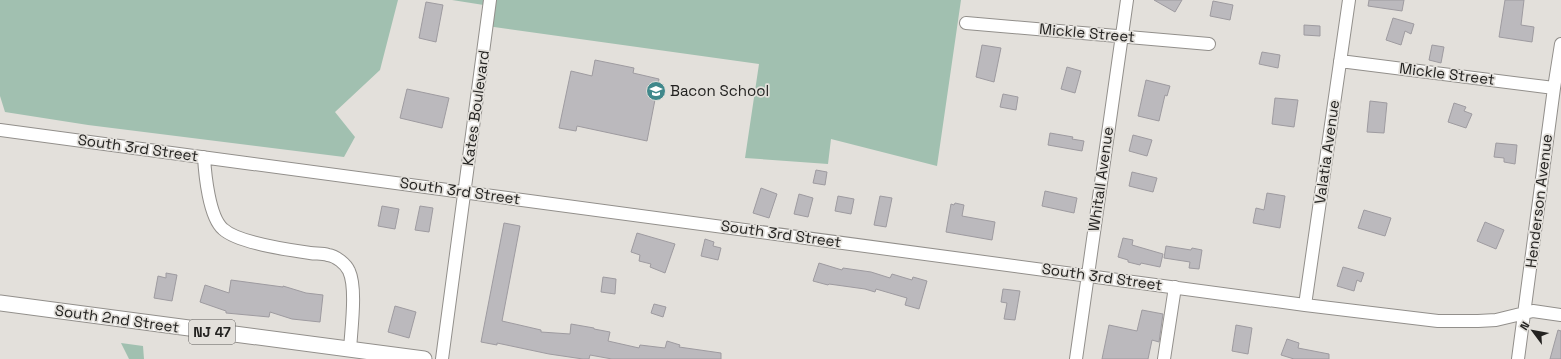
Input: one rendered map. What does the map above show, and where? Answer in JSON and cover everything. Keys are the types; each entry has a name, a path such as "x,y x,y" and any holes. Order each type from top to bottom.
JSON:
{"main road":[{"name":"South 2nd Street","path":"0,303 424,359"}],"street":[{"name":"Kates Boulevard","path":"442,359 490,0"},
{"name":"Whitall Avenue","path":"1076,359 1127,0"},
{"name":"Valatia Avenue","path":"1305,305 1349,0"},
{"name":"Mickle Street","path":"966,22 1208,44"},
{"name":"Henderson Avenue","path":"1518,359 1561,44"},
{"name":"Mickle Street","path":"1340,61 1554,88"},
{"name":"South 3rd Street","path":"0,130 464,191 1305,305 1438,321 1459,322 1496,320 1525,312 1540,311 1561,315"},
{"path":"204,157 210,200 215,216 222,229 238,238 310,253 329,255 341,261 349,271 352,295 350,350"},
{"path":"1164,359 1175,287"}],"green space":[{"path":"0,0 398,0 380,70 335,112 355,137 344,157 88,125 5,112 0,96"},
{"path":"452,0 961,0 937,166 831,139 828,164 745,158 759,64 487,26 490,6"},
{"path":"121,343 143,346 144,359 129,359"}],"building":[{"path":"1154,0 1182,0 1175,12"},
{"path":"1369,0 1404,0 1402,11 1368,6"},
{"path":"1505,0 1524,0 1521,25 1534,27 1532,42 1499,37"},
{"path":"1213,1 1233,5 1230,20 1210,16"},
{"path":"426,2 443,5 436,42 419,38"},
{"path":"1393,18 1414,24 1411,34 1405,31 1401,45 1386,40"},
{"path":"1304,25 1320,26 1320,36 1304,35"},
{"path":"982,45 1001,48 994,82 976,77"},
{"path":"1432,45 1444,47 1441,63 1429,60"},
{"path":"1262,52 1280,55 1278,68 1259,64"},
{"path":"595,60 634,68 633,73 659,79 647,141 577,126 576,131 559,128 571,71 592,76"},
{"path":"1067,67 1081,71 1075,93 1061,89"},
{"path":"1146,80 1170,86 1167,96 1165,95 1159,121 1138,116"},
{"path":"407,89 449,98 442,128 400,118"},
{"path":"1003,94 1018,97 1016,110 1000,107"},
{"path":"1275,98 1298,100 1294,127 1272,124"},
{"path":"1370,101 1387,103 1384,133 1367,132"},
{"path":"1454,103 1466,107 1464,111 1472,114 1466,128 1448,122"},
{"path":"1050,133 1073,137 1072,139 1084,141 1082,151 1048,145"},
{"path":"1133,135 1152,140 1147,156 1129,151"},
{"path":"1496,143 1517,145 1515,164 1504,162 1504,158 1494,157"},
{"path":"816,170 827,172 825,185 813,183"},
{"path":"1132,172 1157,178 1153,192 1129,186"},
{"path":"761,188 777,194 769,218 753,213"},
{"path":"1045,191 1077,198 1074,213 1042,206"},
{"path":"1267,193 1285,196 1280,228 1253,223 1256,208 1264,210"},
{"path":"799,194 813,198 808,217 794,214"},
{"path":"838,196 854,199 851,214 835,211"},
{"path":"880,196 892,198 886,227 874,225"},
{"path":"955,203 964,205 962,216 995,222 992,240 946,232 951,204 954,205"},
{"path":"382,206 399,209 395,229 378,226"},
{"path":"420,206 433,208 429,232 415,230"},
{"path":"1364,210 1391,218 1385,236 1358,228"},
{"path":"1485,222 1504,230 1496,249 1477,241"},
{"path":"504,223 520,226 502,321 541,330 541,332 570,334 571,324 610,332 608,341 639,348 640,345 665,348 667,341 680,345 679,347 721,353 721,359 612,359 590,355 589,359 583,359 549,354 497,343 497,345 481,342"},
{"path":"637,233 675,244 665,273 650,267 651,264 639,261 640,255 631,252"},
{"path":"1123,238 1133,240 1132,245 1163,254 1160,267 1141,263 1140,265 1128,262 1128,260 1118,257"},
{"path":"705,239 714,242 713,246 721,248 718,260 701,256"},
{"path":"1166,246 1191,250 1192,248 1202,250 1199,269 1189,268 1190,262 1164,258"},
{"path":"819,263 842,270 843,268 871,272 890,278 892,274 912,280 913,277 927,281 919,309 905,305 907,298 876,289 875,292 865,289 828,285 813,281"},
{"path":"1343,267 1364,273 1361,282 1357,280 1354,291 1337,286"},
{"path":"166,273 177,275 172,301 154,298 158,276 166,278"},
{"path":"603,277 616,279 615,294 601,292"},
{"path":"231,280 283,286 306,293 323,295 320,322 292,319 270,312 269,317 226,313 226,311 200,302 205,285 229,293"},
{"path":"1003,289 1020,291 1015,320 1004,319 1007,303 1001,302"},
{"path":"654,304 666,307 663,317 651,313"},
{"path":"395,306 416,312 409,338 388,332"},
{"path":"1142,310 1163,314 1159,342 1152,340 1148,359 1102,359 1109,325 1137,331"},
{"path":"1236,325 1252,328 1248,354 1232,351"},
{"path":"1558,330 1561,331 1561,359 1550,359"},
{"path":"1287,339 1299,343 1298,348 1329,354 1329,359 1294,359 1281,355"}],"place":[{"name":"Bacon School","path":"656,91"}]}
